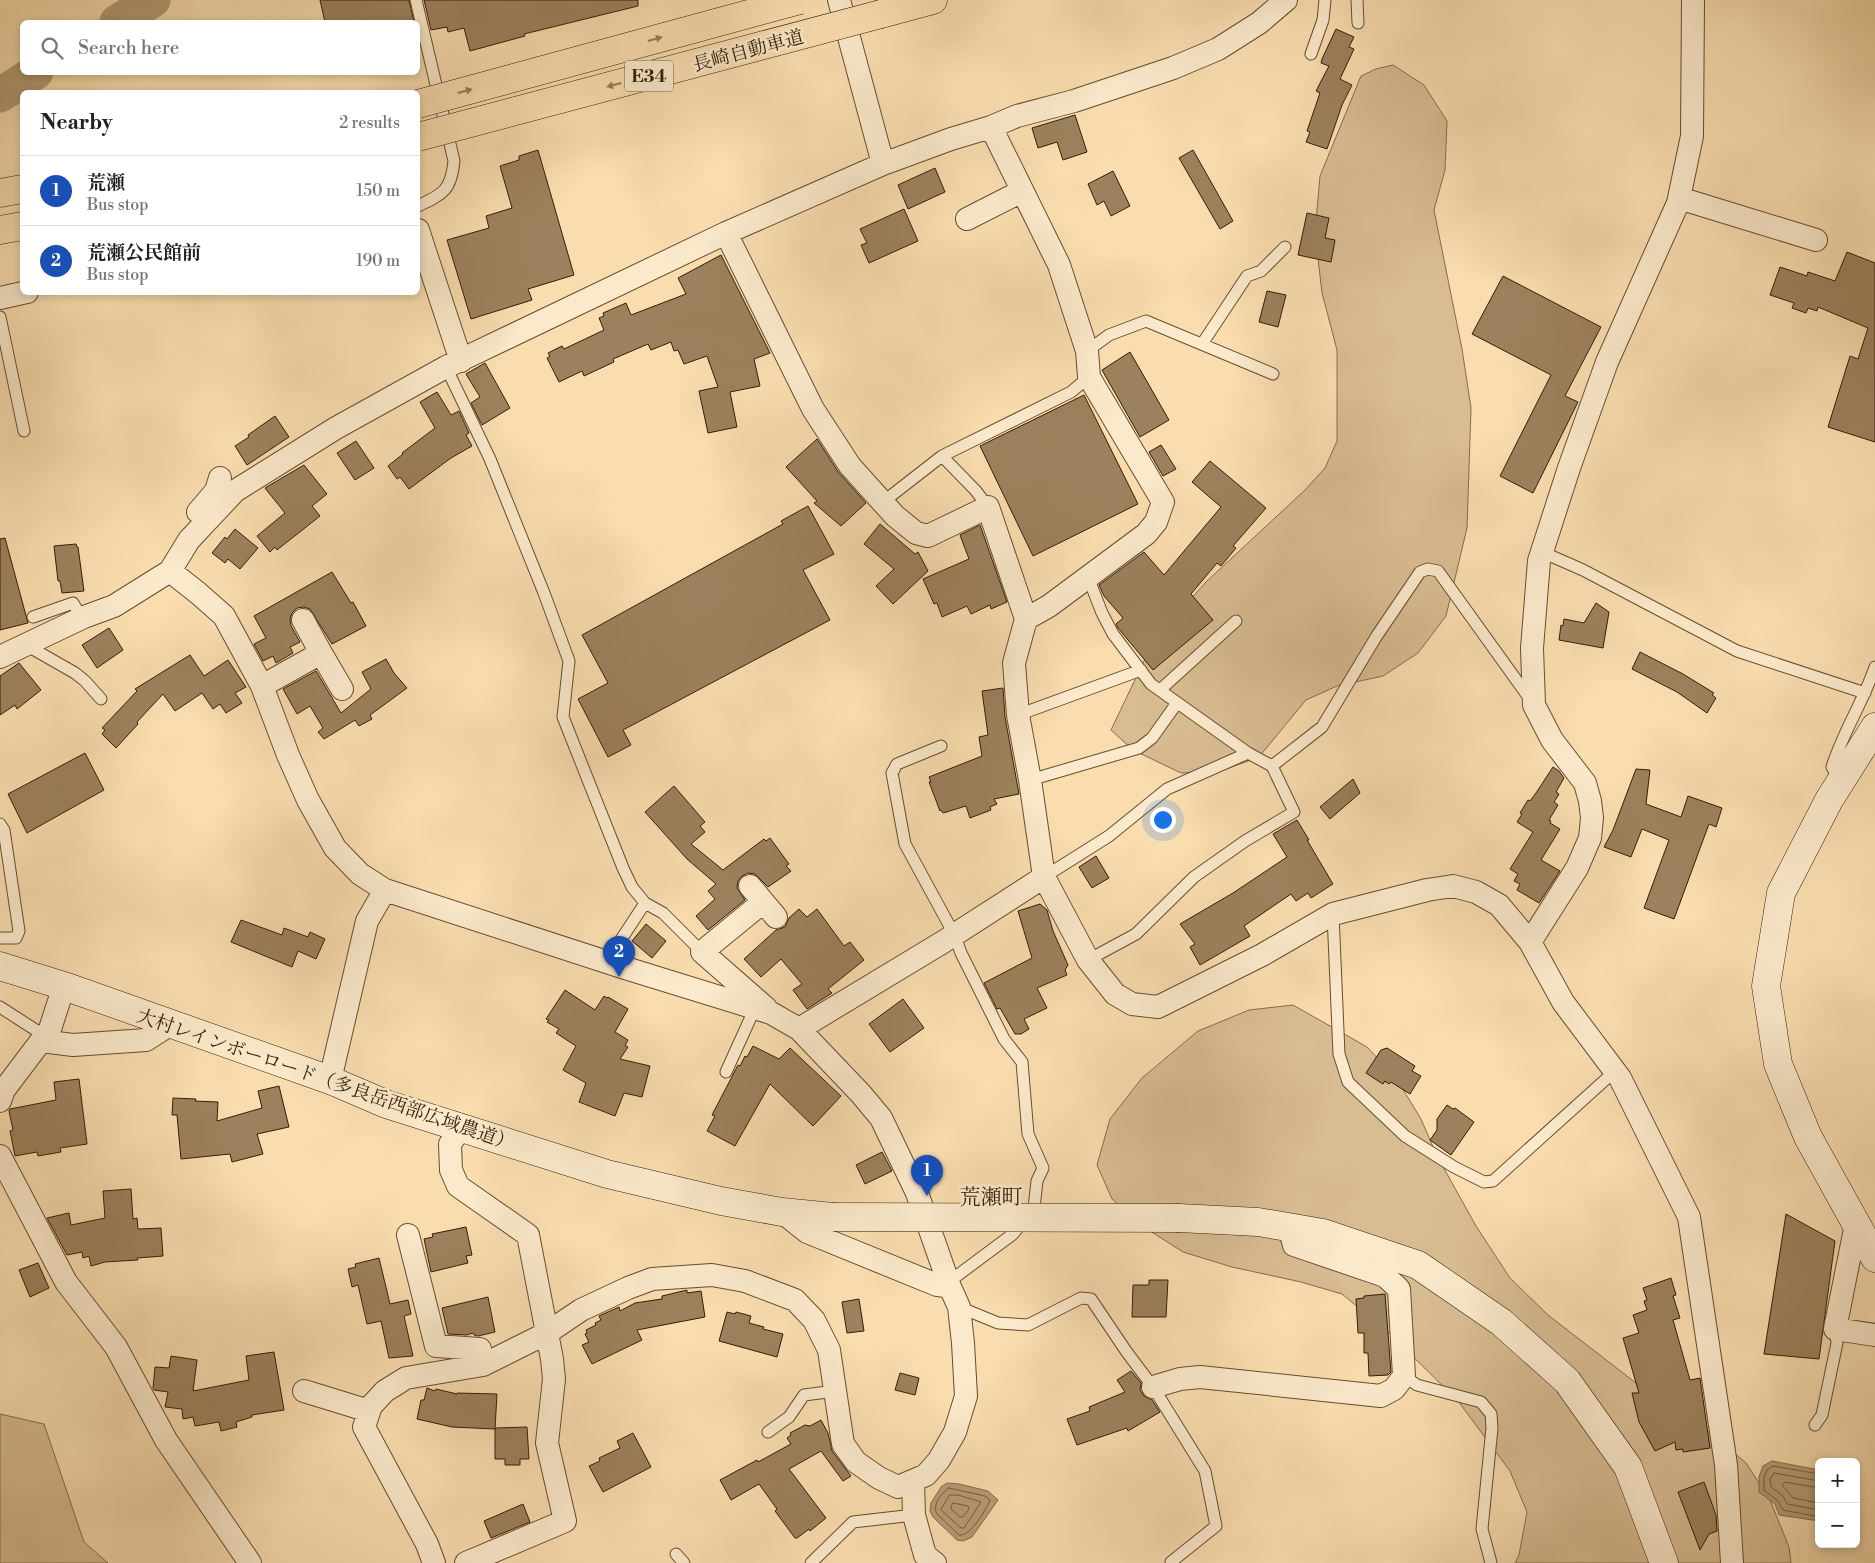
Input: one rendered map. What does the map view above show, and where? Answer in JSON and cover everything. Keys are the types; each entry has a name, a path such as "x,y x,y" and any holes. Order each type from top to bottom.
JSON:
{"highway":[{"name":"長崎自動車道","path":"420,103 800,0"},
{"name":"長崎自動車道","path":"420,136 933,0"}],"street":[{"path":"839,0 883,164"},
{"path":"0,656 82,618 114,606 170,571 189,540 236,491 336,428 453,364 526,327 726,233 883,164 951,139 991,127 1017,116 1092,95 1173,68 1218,49 1259,23 1286,0"},
{"path":"1530,942 1577,868 1590,838 1592,818 1585,783 1552,740 1534,705 1532,648 1539,561 1569,468 1607,362 1679,198 1692,136 1693,0"},
{"path":"991,127 1059,265 1087,351 1089,377 1163,502 1156,522 1146,534 1049,606 1026,619"},
{"path":"967,220 1022,191"},
{"path":"1679,198 1816,240"},
{"path":"726,233 812,409 850,466 895,516 916,533 928,536 988,506 1026,619 1014,664 1018,715 1030,780 1044,877 1088,960 1115,994 1132,1004 1158,1007 1262,955 1334,914 1427,890 1453,886 1476,892 1499,905 1530,942 1563,1002 1620,1078 1689,1217 1726,1465 1732,1563"},
{"path":"420,244 453,364"},
{"path":"0,298 20,294"},
{"path":"198,531 191,521 216,491 220,478"},
{"path":"170,571 224,616 262,686 288,755 308,800 335,848 360,874 385,890 763,1010 799,1029 861,1094 881,1118 917,1193 959,1307 966,1396 955,1432 939,1460 926,1475 898,1487 879,1478 856,1462 843,1444 829,1350 814,1320 795,1300 745,1281 712,1276 652,1279 581,1310 547,1333 483,1366 406,1378 385,1391 371,1406 364,1427 427,1544 434,1563"},
{"path":"303,620 342,689"},
{"path":"262,686 321,652"},
{"path":"1875,727 1829,800 1781,893 1766,986 1778,1064 1808,1138 1875,1258"},
{"path":"799,1029 943,942 1044,877"},
{"path":"330,1080 366,921 385,890"},
{"path":"763,902 702,952 763,1010"},
{"name":"大村レインボーロード（多良岳西部広域農道）","path":"0,966 64,986 330,1080 386,1104 607,1174 721,1201 782,1212 832,1217 1179,1218 1258,1222 1323,1232 1418,1264 1501,1322 1567,1381 1628,1467 1664,1563"},
{"path":"0,1100 4,1090 50,1029 64,986"},
{"path":"43,1039 73,1045 146,1040 171,1024"},
{"path":"461,1128 450,1144 451,1170 458,1186 528,1236 554,1379 547,1443 565,1521 466,1563"},
{"path":"0,1156 66,1282 116,1347 166,1440 250,1563"},
{"path":"782,1212 807,1232 937,1284 949,1283"},
{"path":"1856,1224 1835,1329 1875,1335"},
{"path":"1153,1387 1180,1379 1200,1377 1381,1396 1394,1389 1404,1376 1399,1289 1385,1276 1294,1246 1289,1227"},
{"path":"408,1235 436,1346 480,1349 483,1366"},
{"path":"304,1391 369,1410"},
{"path":"913,1482 914,1515 925,1555 935,1563"}],"lane":[{"path":"416,0 454,161 452,178 441,195 420,205"},
{"path":"1311,54 1323,20 1325,0"},
{"path":"1357,0 1358,23"},
{"path":"1202,344 1247,276 1261,272 1285,247"},
{"path":"0,317 24,431"},
{"path":"1087,351 1109,335 1146,321 1273,374"},
{"path":"453,364 569,661 563,717 623,868 632,887 645,904 663,913 702,952"},
{"path":"882,502 942,456 1071,392 1089,377"},
{"path":"942,456 976,490 988,506"},
{"path":"1542,552 1583,570 1737,651 1865,693"},
{"path":"1272,766 1322,727 1376,637 1420,572 1428,569 1438,571 1534,705"},
{"path":"1088,577 1102,613 1113,634 1151,684 1248,753 1272,766 1294,812 1245,841 1194,877 1136,934 1088,960"},
{"path":"33,617 73,603 82,618"},
{"path":"1160,690 1236,621"},
{"path":"26,645 85,681 101,699"},
{"path":"1841,781 1832,767 1836,752 1875,668"},
{"path":"1018,715 1140,670"},
{"path":"1030,780 1140,748 1152,738 1178,703"},
{"path":"941,746 897,764 892,773 905,844 954,934 960,953 1004,1039 1022,1062 1028,1134 1043,1168 1037,1181 1034,1208 1012,1234 949,1283"},
{"path":"1044,877 1109,836 1167,789 1248,753"},
{"path":"0,824 4,830 19,931 16,938 0,938"},
{"path":"607,961 645,904"},
{"path":"1334,914 1339,1054 1348,1082 1405,1136 1454,1167 1484,1182 1493,1182 1615,1070"},
{"path":"0,1007 43,1039"},
{"path":"726,1072 763,1010"},
{"path":"959,1307 998,1322 1028,1325 1081,1298 1091,1299 1153,1387 1206,1471 1216,1526 1171,1562"},
{"path":"1815,1425 1822,1415 1837,1343 1835,1329"},
{"path":"1404,1376 1417,1385 1481,1402 1491,1414 1492,1428 1482,1528 1491,1563"},
{"path":"768,1432 789,1417 804,1395 835,1391"},
{"path":"811,1563 853,1522 914,1515"}],"shaded area":[{"path":"1393,65 1424,85 1447,121 1445,170 1434,210 1462,349 1471,408 1467,528 1446,616 1418,653 1383,676 1337,686 1306,700 1259,757 1221,771 1181,773 1133,750 1111,730 1154,640 1206,582 1305,490 1325,468 1337,441 1337,350 1322,293 1315,233 1320,176 1361,76 1376,69"},
{"path":"1293,1005 1367,1047 1396,1078 1421,1119 1437,1156 1476,1226 1510,1278 1548,1315 1636,1383 1697,1422 1746,1463 1770,1500 1789,1547 1791,1563 1515,1563 1519,1555 1527,1512 1510,1471 1458,1401 1387,1331 1342,1294 1301,1282 1232,1267 1183,1252 1147,1229 1112,1199 1097,1165 1110,1119 1142,1078 1198,1031 1249,1010"},
{"path":"0,1414 44,1424 84,1542 108,1563 0,1563"}],"water":[{"path":"1772,1461 1815,1469 1815,1520 1779,1515 1775,1504 1759,1492 1759,1477 1763,1466"},
{"path":"947,1483 988,1491 998,1500 972,1537 963,1541 957,1540 933,1517 930,1511 931,1503 941,1487"}],"building":[{"path":"320,0 409,0 414,20 325,20"},
{"path":"424,0 638,0 638,6 524,34 525,36 470,51 464,28 448,32 447,27 431,30"},
{"path":"1336,29 1354,37 1349,47 1354,49 1340,79 1352,85 1342,105 1327,149 1306,142 1310,132 1307,131 1320,93 1316,91 1329,66 1321,63 1322,59"},
{"path":"1075,115 1087,152 1063,160 1057,142 1038,148 1032,128"},
{"path":"538,150 574,275 528,289 532,300 471,319 447,240 489,228 486,216 512,208 500,166 519,160 519,156"},
{"path":"1193,150 1233,221 1220,229 1179,158"},
{"path":"935,168 945,192 908,209 898,185"},
{"path":"1113,171 1130,206 1111,216 1104,201 1097,205 1088,184"},
{"path":"904,209 918,241 869,263 861,245 867,243 860,229"},
{"path":"1307,213 1329,218 1325,238 1335,240 1331,262 1298,255"},
{"path":"1847,252 1875,263 1875,442 1828,427 1850,356 1858,359 1868,328 1818,307 1817,311 1808,308 1806,313 1792,308 1794,303 1770,295 1780,267 1807,276 1808,272 1835,281"},
{"path":"721,255 770,353 754,359 760,386 730,392 737,427 708,433 699,391 718,387 707,356 684,364 678,350 674,351 671,342 651,350 648,344 613,359 614,362 584,376 582,371 559,382 547,358 550,356 548,353 562,346 564,349 604,330 599,318 604,316 603,313 626,303 631,315 686,294 678,278"},
{"path":"1503,276 1601,327 1565,396 1578,402 1533,493 1500,476 1551,375 1472,334"},
{"path":"1267,291 1286,295 1278,327 1259,322"},
{"path":"1130,352 1169,420 1140,437 1102,370"},
{"path":"485,363 510,408 482,425 471,403 480,397 466,374"},
{"path":"437,392 451,415 459,411 469,433 466,435 472,446 451,458 409,489 400,477 397,479 388,466 435,428 420,402"},
{"path":"1084,395 1138,504 1033,556 980,446"},
{"path":"275,416 289,437 247,465 235,446"},
{"path":"817,439 839,473 866,503 841,526 814,503 817,501 786,467"},
{"path":"356,441 374,468 355,480 337,453"},
{"path":"1161,445 1176,469 1163,476 1149,452"},
{"path":"1210,461 1266,508 1233,546 1236,548 1221,566 1217,563 1191,594 1213,620 1153,670 1118,628 1116,624 1123,618 1104,596 1099,585 1144,552 1164,575 1221,507 1192,482"},
{"path":"304,465 327,494 312,506 320,516 277,550 275,547 270,552 257,536 285,513 265,488"},
{"path":"808,506 834,554 803,570 830,620 623,730 631,745 608,757 578,699 608,683 582,635 783,524 781,521"},
{"path":"880,524 915,554 918,552 928,571 893,604 876,586 894,569 864,544"},
{"path":"980,525 1007,602 991,609 990,605 971,614 967,606 942,617 937,603 934,604 923,579 969,559 960,535"},
{"path":"235,529 258,548 240,569 228,559 225,563 212,553 225,537 227,539"},
{"path":"5,538 28,623 0,630 0,539"},
{"path":"76,544 84,591 62,593 60,581 58,581 54,546"},
{"path":"332,572 351,603 353,602 366,626 332,644 310,609 304,607 297,608 292,613 290,619 291,626 300,642 290,647 293,653 276,663 273,656 263,661 254,644 266,638 254,616"},
{"path":"1596,603 1609,612 1603,648 1559,640 1561,625 1563,626 1564,619 1584,623"},
{"path":"109,628 123,650 97,668 82,645"},
{"path":"1640,652 1683,674 1714,693 1712,695 1716,698 1707,713 1677,692 1632,669"},
{"path":"190,655 204,676 228,660 246,687 235,693 242,703 226,713 220,704 213,709 202,693 175,711 163,694 116,748 102,734 105,730 102,728 137,691 135,689"},
{"path":"386,659 394,673 407,688 370,715 372,719 359,726 355,720 324,739 318,732 323,728 310,706 297,714 283,689 316,671 341,713 371,689 362,672"},
{"path":"19,663 41,690 17,709 15,705 0,715 0,676"},
{"path":"1003,688 1005,717 1019,794 994,799 997,804 990,807 991,810 970,818 966,806 943,813 940,811 929,782 931,782 929,777 982,756 979,737 988,735 982,691"},
{"path":"85,753 104,790 27,833 8,794"},
{"path":"1553,767 1564,778 1556,792 1559,794 1554,802 1558,805 1549,820 1551,821 1550,823 1560,829 1541,860 1560,871 1539,903 1517,890 1520,884 1514,881 1518,874 1510,869 1533,832 1517,822 1522,814 1520,813"},
{"path":"1636,769 1650,770 1646,804 1681,817 1688,796 1722,808 1716,827 1709,824 1674,919 1644,908 1669,840 1642,829 1631,857 1604,847 1613,830"},
{"path":"1353,779 1360,793 1330,819 1320,807"},
{"path":"674,786 705,822 700,826 705,832 691,844 723,870 764,839 766,841 770,838 789,864 786,866 791,871 768,887 755,874 748,873 742,876 738,881 737,888 745,900 708,930 696,916 715,899 708,891 716,884 687,859 645,812"},
{"path":"1297,820 1333,884 1311,898 1308,893 1296,901 1291,894 1244,926 1250,936 1200,965 1190,947 1195,944 1180,924 1233,893 1287,857 1273,834"},
{"path":"1096,856 1109,878 1092,888 1079,867"},
{"path":"1040,904 1047,910 1053,931 1068,965 1065,970 1067,975 1037,988 1047,1008 1024,1019 1029,1029 1021,1034 1015,1034 1000,1008 997,1009 984,983 1032,958 1018,911"},
{"path":"799,909 807,917 817,909 844,946 850,942 864,960 828,989 832,993 807,1009 793,990 802,984 781,959 761,977 744,959 776,930 785,927 789,918"},
{"path":"241,920 282,935 284,928 308,937 310,932 325,939 316,959 298,951 292,967 231,942"},
{"path":"646,924 666,941 652,958 632,941"},
{"path":"565,990 595,1010 604,996 628,1009 615,1032 628,1040 625,1046 628,1047 620,1059 650,1066 642,1097 624,1093 615,1116 579,1102 586,1083 563,1070 576,1046 556,1033 559,1029 547,1022 549,1020 546,1019"},
{"path":"903,999 924,1028 890,1052 869,1024"},
{"path":"753,1046 779,1059 790,1048 841,1096 813,1126 770,1084 735,1146 707,1131 715,1116 712,1115 738,1065 740,1066"},
{"path":"1387,1048 1415,1066 1412,1071 1421,1076 1410,1094 1391,1082 1389,1084 1385,1081 1383,1084 1366,1073 1381,1050"},
{"path":"79,1079 87,1144 60,1148 61,1152 38,1156 37,1152 15,1156 10,1131 13,1130 10,1109 56,1100 54,1082"},
{"path":"279,1086 289,1127 257,1134 263,1154 232,1162 230,1154 181,1159 177,1115 172,1115 173,1098 218,1102 217,1121 262,1108 258,1091"},
{"path":"1447,1105 1453,1109 1455,1108 1474,1122 1451,1155 1430,1140 1437,1130 1437,1119"},
{"path":"882,1152 892,1171 865,1184 856,1165"},
{"path":"131,1189 133,1219 137,1218 138,1229 161,1228 163,1256 105,1262 91,1266 89,1256 83,1258 82,1252 67,1255 47,1218 69,1213 71,1225 105,1218 103,1191"},
{"path":"1786,1214 1835,1241 1819,1359 1764,1354"},
{"path":"466,1227 472,1255 466,1256 468,1263 431,1272 424,1239 433,1237 432,1234"},
{"path":"379,1258 390,1304 408,1300 411,1314 404,1316 413,1356 389,1358 381,1321 367,1324 358,1285 352,1287 348,1269 356,1267 355,1264"},
{"path":"38,1263 49,1288 30,1297 19,1270"},
{"path":"1671,1278 1676,1295 1673,1296 1680,1318 1673,1320 1690,1380 1700,1378 1710,1448 1683,1452 1683,1449 1676,1450 1675,1442 1655,1451 1639,1422 1632,1393 1639,1393 1623,1338 1639,1333 1633,1315 1647,1310 1644,1301 1647,1300 1643,1288"},
{"path":"1149,1280 1168,1280 1166,1317 1132,1317 1133,1285 1149,1285"},
{"path":"687,1290 687,1293 701,1291 705,1317 637,1330 642,1340 592,1364 582,1345 589,1342 585,1334 587,1333 586,1330 601,1320 599,1316 619,1307 620,1311 635,1303 662,1299 662,1296"},
{"path":"1385,1294 1391,1372 1388,1375 1369,1376 1368,1353 1364,1353 1364,1333 1358,1333 1356,1299 1364,1298 1364,1296"},
{"path":"488,1297 495,1332 478,1336 473,1333 467,1335 448,1334 442,1308"},
{"path":"859,1299 864,1331 847,1333 842,1302"},
{"path":"727,1312 751,1316 749,1323 783,1334 777,1357 719,1341"},
{"path":"274,1352 284,1410 252,1415 252,1417 236,1422 237,1427 221,1431 219,1422 195,1426 193,1417 183,1419 182,1409 165,1407 168,1392 154,1390 153,1388 155,1367 169,1368 171,1356 197,1360 193,1391 249,1380 246,1356"},
{"path":"1131,1371 1141,1383 1140,1390 1144,1396 1152,1400 1160,1412 1128,1431 1127,1428 1077,1445 1067,1419 1090,1411 1089,1407 1125,1392 1117,1380"},
{"path":"900,1373 919,1378 915,1395 895,1390"},
{"path":"427,1388 457,1394 497,1394 495,1429 452,1427 417,1419 421,1400 424,1400"},
{"path":"821,1420 828,1433 832,1451 851,1476 843,1481 821,1451 789,1469 826,1518 810,1531 809,1529 795,1538 775,1511 777,1509 759,1484 731,1500 720,1480 791,1444 787,1438 791,1435 790,1433 805,1425 810,1426"},
{"path":"527,1427 529,1459 520,1459 520,1465 505,1465 505,1459 495,1459 495,1428"},
{"path":"633,1433 651,1467 603,1492 589,1466 600,1461 599,1458 620,1448 617,1441"},
{"path":"1704,1482 1716,1515 1717,1531 1709,1534 1700,1550 1678,1492"},
{"path":"523,1504 530,1522 491,1538 484,1521"}],"waterway":[{"path":"120,20 153,0"},
{"path":"0,95 31,75"}],"place":[{"name":"荒瀬公民館前","path":"619,977"},
{"name":"荒瀬","path":"927,1196"}],"district":[{"name":"荒瀬町","path":"991,1197"}]}
